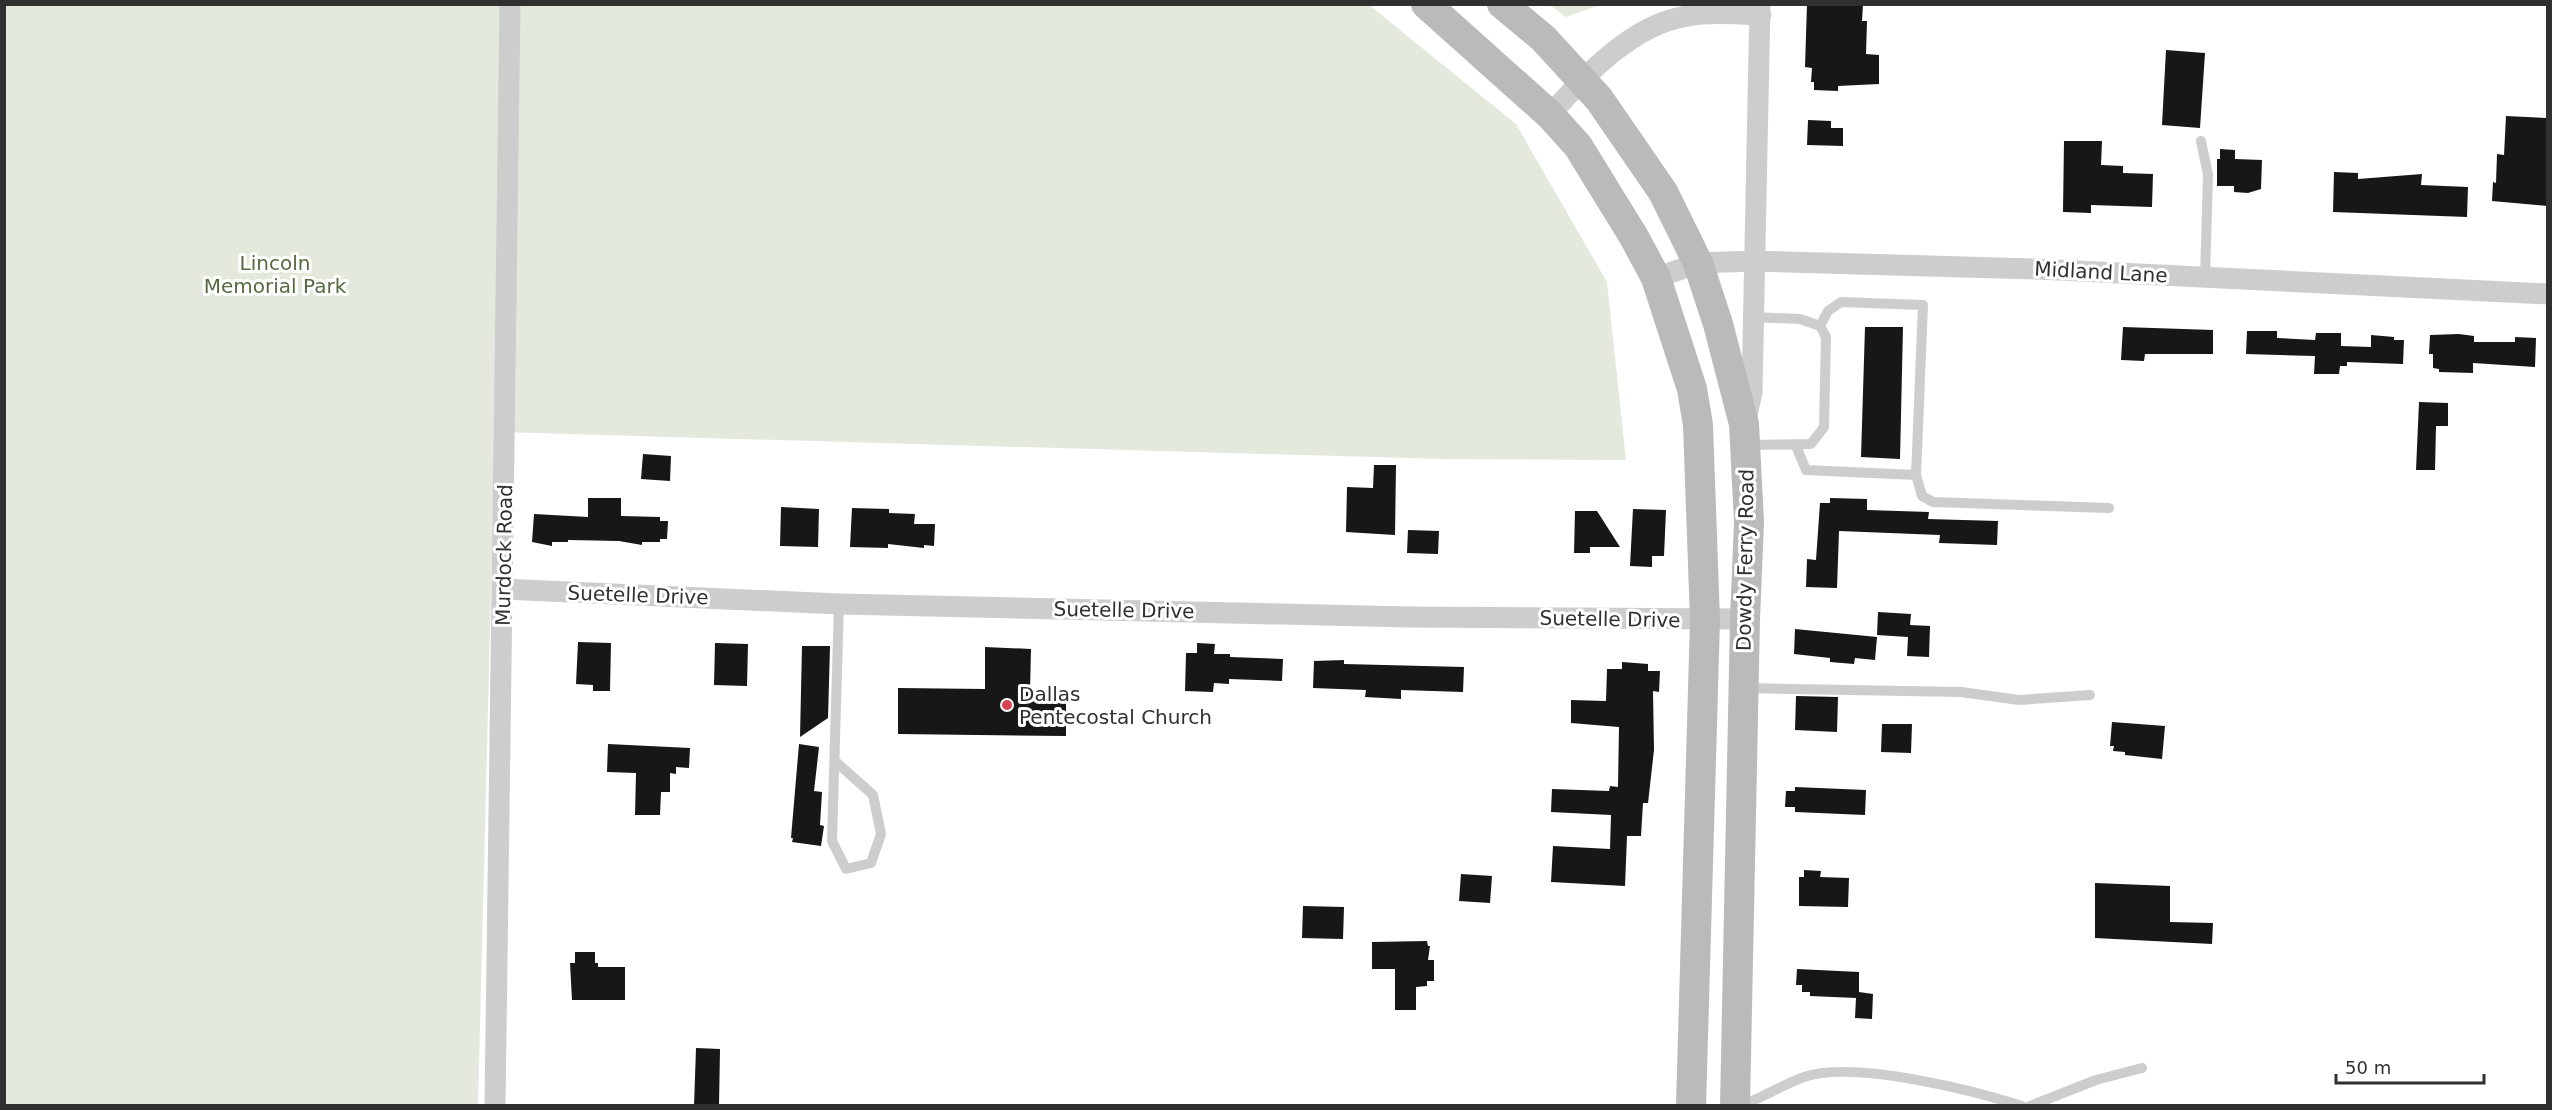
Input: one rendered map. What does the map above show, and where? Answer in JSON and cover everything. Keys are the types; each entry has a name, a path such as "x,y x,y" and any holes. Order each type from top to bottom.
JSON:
{"main road":[{"name":"Dowdy Ferry Road","path":"1426,4 1550,115 1578,146 1634,237 1656,278 1692,388 1698,425 1705,620 1692,1106"},
{"path":"1502,4 1542,38 1599,99 1663,192 1698,263 1721,333 1745,435"},
{"name":"Dowdy Ferry Road","path":"1735,1106 1749,522 1745,435"}],"street":[{"name":"Murdock Road","path":"495,1106 510,4"},
{"name":"Dowdy Ferry Road","path":"1550,115 1581,80 1623,45 1656,26 1706,10 1761,10 1752,392 1745,435"},
{"name":"Midland Lane","path":"1656,278 1698,263 1755,261 2025,269 2547,294"},
{"name":"Suetelle Drive","path":"503,589 839,604 1409,617 1745,620"}],"lane":[{"path":"2201,141 2208,175 2205,277"},
{"path":"1820,326 1828,311 1841,302 1923,305 1916,475 1922,496 1933,502 2109,508"},
{"path":"1745,435 1796,446 1811,444 1824,428 1826,337 1820,326 1800,319 1754,317"},
{"path":"1796,446 1806,470 1916,475"},
{"path":"836,761 873,795 881,834 871,862 846,869 832,841 839,604"},
{"path":"1744,688 1961,692 2019,700 2090,695"},
{"path":"2030,1106 2096,1080 2142,1068"},
{"path":"1740,1106 1805,1077 1836,1073 1872,1074 1975,1091 2022,1106"}],"green space":[{"name":"Lincoln Memorial Park","path":"5,5 1369,5 1516,124 1607,282 1626,460 1443,459 495,432 478,1105 5,1106"},
{"path":"1550,5 1600,5 1566,17"}],"building":[{"path":"1807,4 1863,4 1862,21 1867,21 1866,54 1879,55 1879,84 1838,86 1838,91 1814,90 1814,82 1811,82 1812,68 1805,67"},
{"path":"2166,50 2205,53 2200,128 2162,125"},
{"path":"2506,116 2547,118 2547,206 2492,201 2493,182 2496,183 2497,154 2504,155"},
{"path":"1808,120 1831,121 1831,128 1843,128 1843,146 1807,145"},
{"path":"2064,141 2102,141 2101,165 2123,166 2123,173 2153,174 2152,207 2091,205 2091,213 2063,212"},
{"path":"2220,149 2235,150 2235,159 2262,160 2261,189 2248,193 2234,192 2234,186 2217,186 2217,159 2220,159"},
{"path":"2334,172 2358,173 2358,179 2422,174 2421,185 2468,187 2467,217 2333,212"},
{"path":"1865,327 1903,327 1900,459 1861,457"},
{"path":"2123,327 2213,330 2213,354 2145,354 2144,361 2121,360"},
{"path":"2247,331 2277,331 2277,338 2315,340 2316,333 2341,333 2341,346 2371,347 2371,335 2394,337 2394,340 2404,340 2403,364 2347,362 2347,366 2340,366 2339,374 2314,374 2315,356 2246,354"},
{"path":"2430,335 2474,336 2474,342 2515,342 2515,337 2536,338 2535,367 2473,363 2473,373 2439,372 2439,369 2433,368 2433,354 2429,354"},
{"path":"2419,402 2448,403 2448,426 2436,426 2435,470 2416,470"},
{"path":"643,454 671,456 670,481 641,479"},
{"path":"1374,465 1396,465 1395,535 1346,532 1347,487 1373,488"},
{"path":"588,498 621,498 621,516 660,517 660,521 668,521 667,539 660,539 660,542 642,542 642,545 619,541 568,540 568,542 552,542 552,546 532,542 534,514 588,517"},
{"path":"1830,498 1867,499 1867,510 1929,512 1928,519 1998,521 1997,545 1939,543 1940,535 1839,531 1837,588 1806,587 1807,559 1816,560 1820,503 1830,503"},
{"path":"781,507 819,509 818,547 780,546"},
{"path":"852,508 889,509 889,513 915,514 914,524 935,524 934,546 924,545 924,548 888,544 888,548 850,547"},
{"path":"1633,509 1666,510 1664,556 1652,556 1652,567 1630,566"},
{"path":"1575,511 1597,511 1620,547 1590,547 1590,553 1574,553"},
{"path":"1408,530 1439,531 1438,554 1407,553"},
{"path":"1878,612 1911,614 1910,625 1930,626 1929,657 1907,656 1908,637 1877,635"},
{"path":"1795,629 1877,637 1875,660 1855,658 1854,664 1830,662 1830,658 1794,654"},
{"path":"578,642 611,643 610,691 593,691 593,685 576,684"},
{"path":"715,643 748,644 747,686 714,685"},
{"path":"1197,643 1215,644 1214,654 1230,654 1230,657 1283,659 1282,681 1229,679 1229,684 1214,683 1213,692 1185,691 1186,653 1197,653"},
{"path":"802,646 830,646 828,718 800,737"},
{"path":"985,647 1031,649 1030,691 1066,691 1066,736 898,734 898,688 985,689"},
{"path":"1344,660 1344,664 1464,667 1463,692 1401,690 1401,699 1365,697 1366,690 1313,688 1314,661"},
{"path":"1622,662 1648,664 1648,671 1660,671 1659,692 1653,691 1654,750 1648,803 1643,803 1641,836 1627,836 1625,886 1551,882 1553,846 1610,849 1611,815 1551,812 1552,789 1609,791 1610,786 1618,787 1619,727 1571,723 1571,700 1606,701 1607,669 1622,669"},
{"path":"1796,696 1838,697 1837,732 1795,730"},
{"path":"2112,722 2165,726 2162,759 2125,755 2125,752 2113,751 2114,746 2110,746"},
{"path":"1882,724 1912,724 1911,753 1881,752"},
{"path":"608,744 690,748 689,768 676,767 676,774 670,773 670,792 661,792 660,815 635,815 636,773 607,772"},
{"path":"799,744 819,747 814,791 822,792 820,825 824,826 821,846 792,842 793,838 791,838"},
{"path":"1795,787 1866,790 1865,815 1795,812 1795,807 1785,807 1786,791 1795,791"},
{"path":"1804,870 1821,871 1820,877 1849,878 1848,907 1799,906 1799,877 1804,877"},
{"path":"1461,874 1492,876 1490,903 1459,901"},
{"path":"2095,883 2170,886 2170,922 2213,923 2212,944 2095,938"},
{"path":"1303,906 1344,907 1343,939 1302,938"},
{"path":"1427,941 1430,946 1428,960 1434,960 1434,981 1427,981 1427,986 1416,987 1416,1010 1395,1010 1395,969 1372,969 1372,942"},
{"path":"575,952 595,952 595,963 598,963 598,967 625,967 625,1000 572,1000 570,963 575,963"},
{"path":"1797,969 1859,972 1859,992 1873,994 1872,1019 1855,1018 1856,998 1810,996 1810,992 1802,992 1802,985 1796,985"},
{"path":"696,1048 720,1049 719,1106 694,1106"}],"place":[{"name":"Dallas Pentecostal Church","path":"1007,705"}]}
